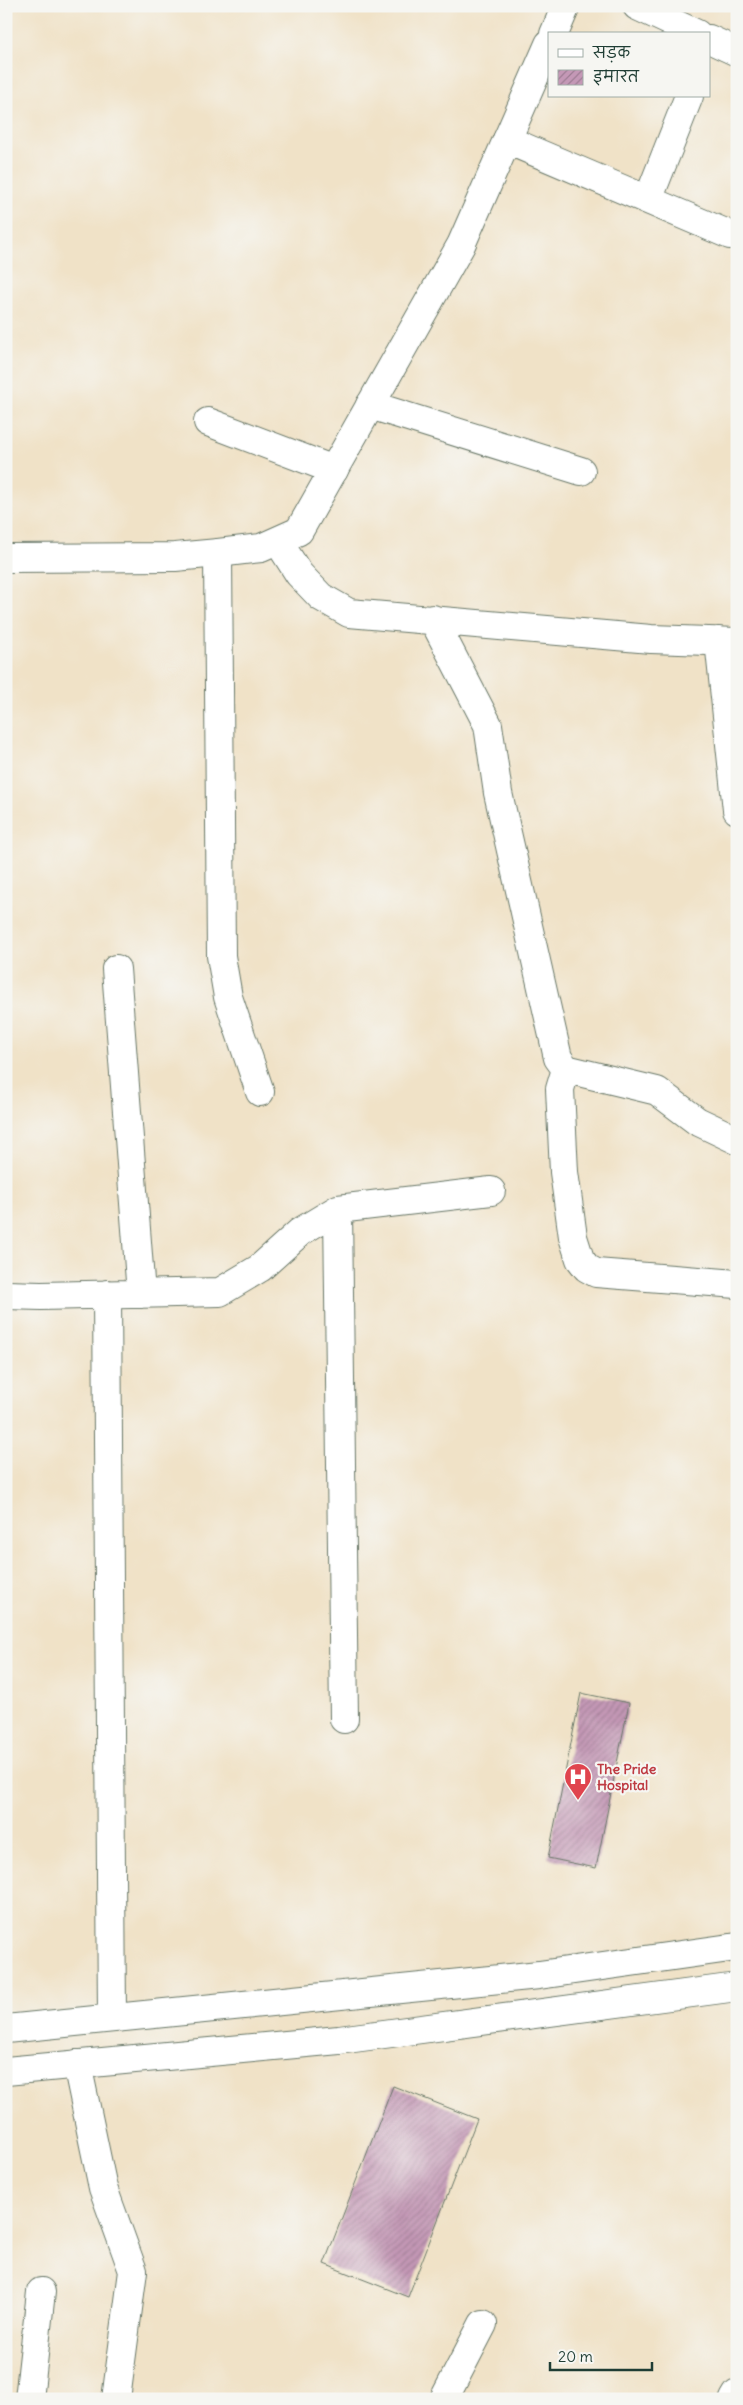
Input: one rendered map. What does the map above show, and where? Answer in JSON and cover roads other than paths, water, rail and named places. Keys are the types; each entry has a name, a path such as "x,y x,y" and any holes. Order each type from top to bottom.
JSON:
{"street":[{"path":"555,32 566,6"},
{"path":"637,6 692,32"},
{"path":"710,40 737,52"},
{"path":"6,558 175,556 218,553 261,548 299,532 461,245 548,46"},
{"path":"648,200 688,98"},
{"path":"507,140 730,236"},
{"path":"370,405 581,471"},
{"path":"208,422 334,470"},
{"path":"278,541 299,574 321,597 349,613 651,639 728,642 737,810"},
{"path":"218,553 221,956 228,997 260,1092"},
{"path":"434,619 488,725 498,793 558,1058 566,1069 658,1091 698,1121 737,1140"},
{"path":"116,969 141,1294"},
{"path":"566,1069 560,1089 564,1172 573,1237 580,1259 587,1268 596,1273 737,1284"},
{"path":"6,1295 220,1292 260,1268 300,1232 338,1208 491,1191"},
{"path":"338,1208 344,1719"},
{"path":"107,1294 112,2017"},
{"path":"6,2029 539,1975 737,1947"},
{"path":"539,1975 545,2013"},
{"path":"6,2072 339,2040 737,1987"},
{"path":"77,2064 103,2188 133,2272 116,2399"},
{"path":"29,2399 41,2292"},
{"path":"444,2399 483,2324"},
{"path":"734,2399 737,2394"}],"place":[{"name":"The Pride Hospital","path":"578,1801"}]}
